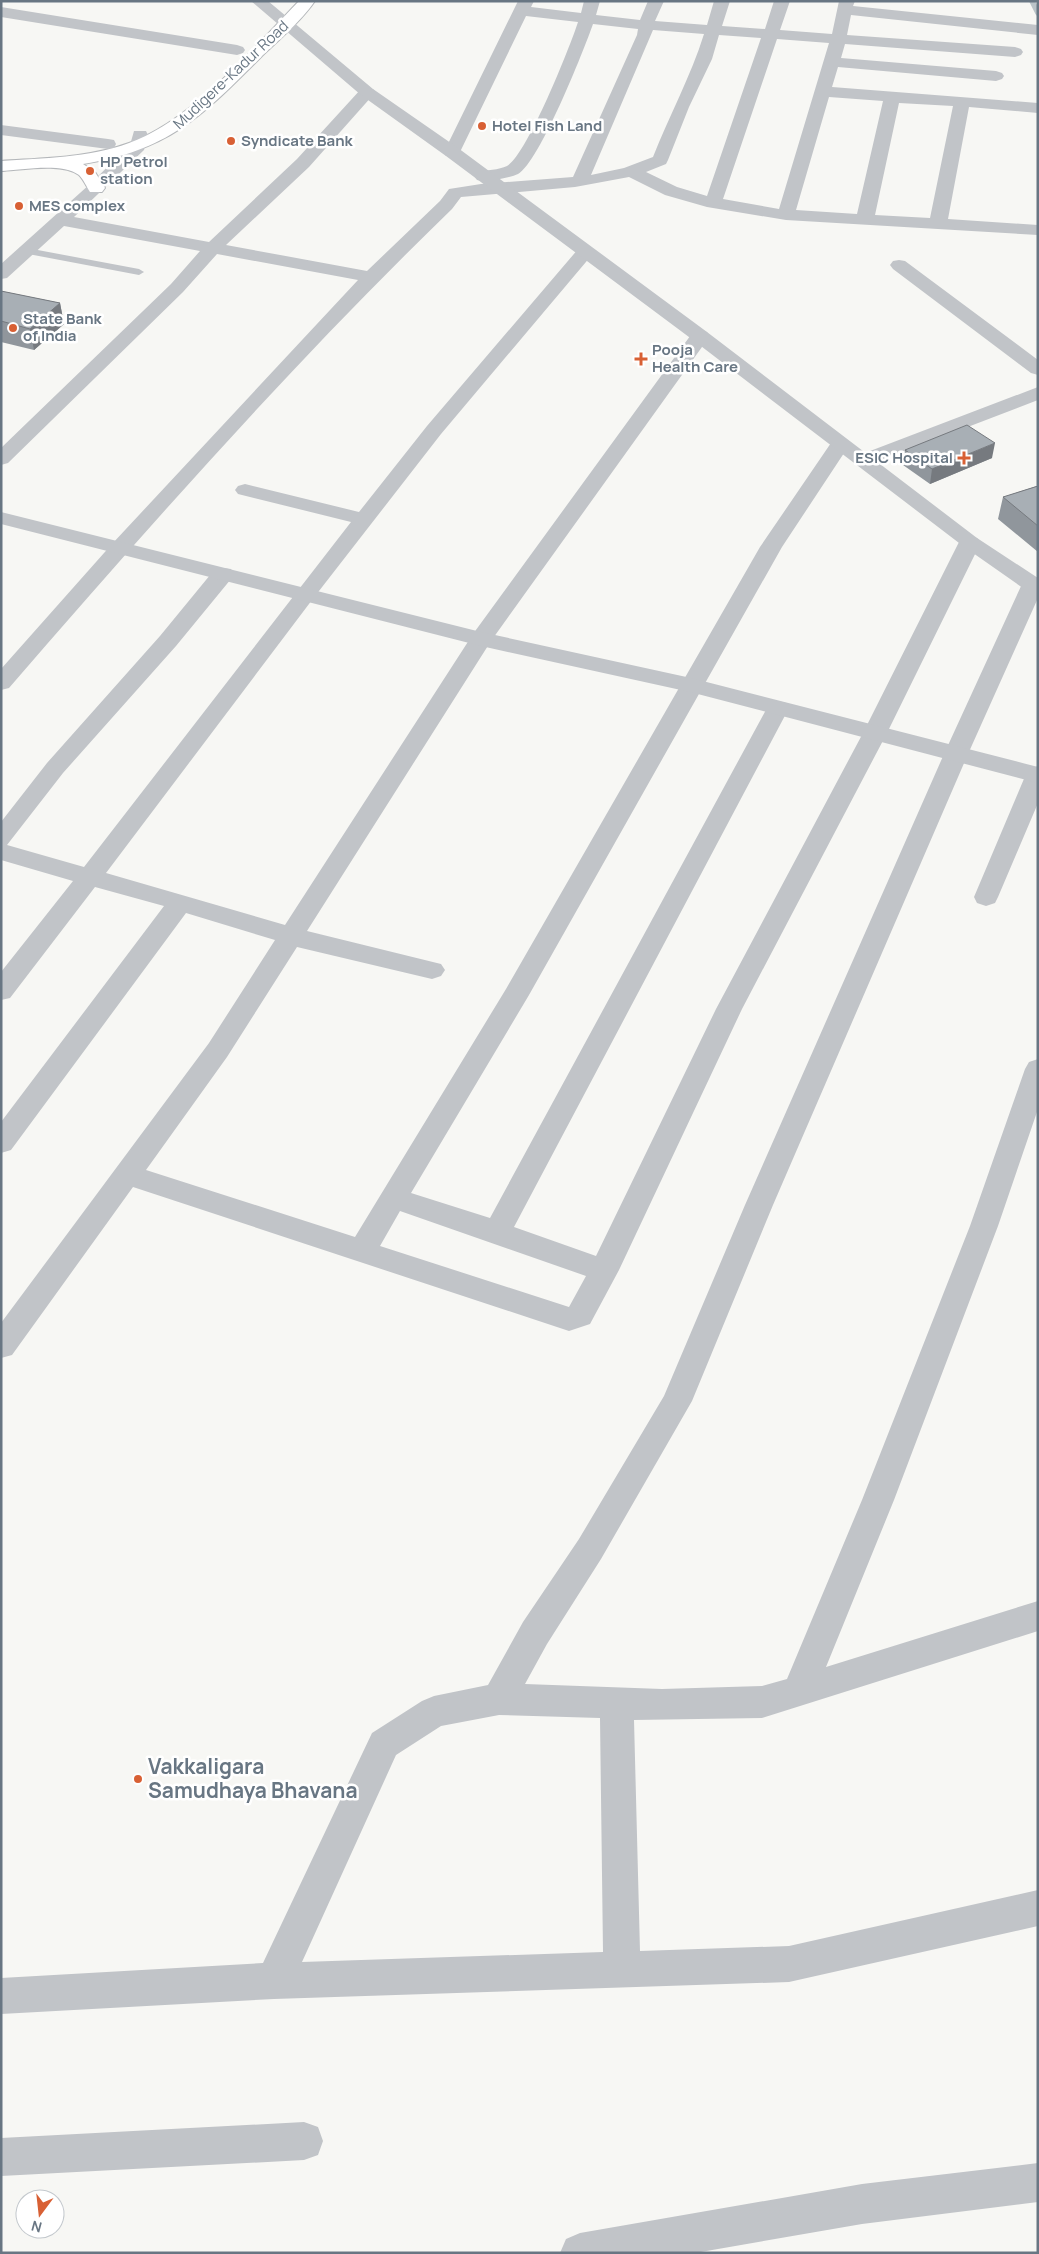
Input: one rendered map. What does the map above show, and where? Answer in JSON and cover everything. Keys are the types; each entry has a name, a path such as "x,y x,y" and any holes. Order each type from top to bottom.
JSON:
{"highway":[{"name":"Mudigere-Kadur Road","path":"1,166 50,163 114,152 178,125 280,20 287,1"},
{"name":"Mudigere-Kadur Road","path":"1,156 139,140 204,84 237,50 308,1"},
{"path":"50,163 83,169 91,176 96,188"}],"street":[{"path":"258,1 367,92 452,152 700,336 970,542 1036,586 956,754 759,1205 676,1401 590,1549 535,1633 499,1699"},
{"path":"1,683 119,548 371,278 446,206 455,193 477,188 513,170 536,137 588,18 592,1"},
{"path":"580,180 646,35 646,25 656,1"},
{"path":"491,182 554,184 630,171 660,160 681,107 704,59 722,1"},
{"path":"713,204 782,1"},
{"path":"786,215 838,40 845,5 1038,30"},
{"path":"452,152 524,6 588,18 646,25 1015,52"},
{"path":"1,12 237,50"},
{"path":"831,62 996,76"},
{"path":"822,91 892,99 962,101 1038,108"},
{"path":"1,459 177,288 213,248 303,162 367,92"},
{"path":"865,219 892,99"},
{"path":"938,225 962,101"},
{"path":"1,130 108,144"},
{"path":"1,274 96,188 139,140"},
{"path":"630,171 671,191 713,204 786,215 1038,230"},
{"path":"61,220 371,278"},
{"path":"1,991 304,595 434,430 585,252"},
{"path":"899,265 1038,369"},
{"path":"1,1346 218,1050 480,639 700,336"},
{"path":"864,460 1038,393"},
{"path":"362,1250 516,995 771,547 840,444"},
{"path":"245,490 364,519"},
{"path":"1,518 480,639 692,685 1038,775 986,897"},
{"path":"126,1174 569,1318 580,1316 604,1270 729,1008 874,733 970,542"},
{"path":"1,839 55,768 168,641 223,574"},
{"path":"497,1232 778,708"},
{"path":"1,852 180,902 290,936 432,970"},
{"path":"1,1143 180,902"},
{"path":"799,1691 878,1500 977,1244 1038,1069"},
{"path":"393,1198 604,1270"},
{"path":"274,1981 384,1744 434,1712 499,1699 662,1705 762,1702 1038,1616"},
{"path":"617,1704 622,1970"},
{"path":"1,1996 274,1981 789,1964 1038,1908"},
{"path":"1,2157 304,2141"},
{"path":"580,2253 862,2204 1038,2182"}],"lane":[{"path":"27,251 139,272"}],"building":[{"path":"1,291 60,303 30,329 1,321"},
{"path":"967,425 995,443 932,469 905,450"},
{"path":"1038,486 1038,526 1003,497"}],"waterway":[{"path":"1032,1 1038,13"}],"place":[{"name":"Hotel Fish Land","path":"482,126"},
{"name":"Syndicate Bank","path":"231,141"},
{"name":"HP Petrol station","path":"90,171"},
{"name":"MES complex","path":"19,206"},
{"name":"State Bank of India","path":"13,328"},
{"name":"Pooja Health Care","path":"641,359"},
{"name":"ESIC Hospital","path":"964,458"},
{"name":"Vakkaligara Samudhaya Bhavana","path":"138,1779"}]}
